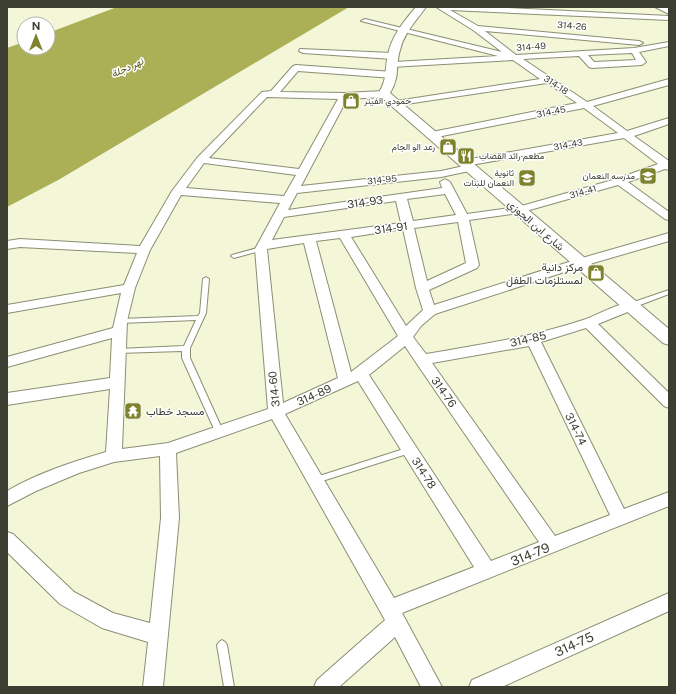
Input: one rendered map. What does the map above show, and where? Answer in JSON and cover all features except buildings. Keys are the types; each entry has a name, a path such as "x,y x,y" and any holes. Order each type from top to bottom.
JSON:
{"street":[{"path":"114,456 119,326 130,288 144,250 178,191 201,160 261,96 274,93 344,96 384,94 392,81 393,65 403,30 421,7"},
{"path":"441,7 669,18"},
{"name":"314-18","path":"441,7 476,28 515,58 586,105 668,165"},
{"path":"660,7 669,11"},
{"path":"365,21 515,58"},
{"name":"314-26","path":"476,28 667,45"},
{"name":"314-49","path":"393,65 634,50 667,45"},
{"path":"581,53 592,65 642,62 634,50"},
{"path":"303,51 393,65"},
{"path":"274,93 296,68 393,65"},
{"path":"396,104 550,80"},
{"name":"314-45","path":"432,135 586,105 669,82"},
{"name":"شارع ابن الجوزي","path":"384,94 669,339"},
{"path":"262,247 344,96"},
{"name":"314-43","path":"468,166 626,135 669,121"},
{"path":"201,160 303,172"},
{"name":"314-41","path":"519,210 620,181 668,165"},
{"name":"314-95","path":"178,191 291,195 441,174 468,166"},
{"path":"422,288 473,265 463,218 441,174"},
{"path":"620,181 669,218"},
{"name":"314-93","path":"281,214 448,190"},
{"path":"401,196 422,288 430,311"},
{"name":"314-91","path":"262,247 309,239 519,210"},
{"name":"314-76","path":"344,234 406,337 551,545"},
{"name":"314-89","path":"7,499 30,486 75,468 114,456 168,449 276,412 354,378 406,337 416,322 430,311 579,262 669,237"},
{"name":"314-78","path":"309,239 354,378 410,450 487,571"},
{"path":"7,245 20,243 144,250"},
{"name":"314-60","path":"262,247 276,412 394,616 432,687"},
{"path":"7,309 130,288"},
{"name":"314-85","path":"422,360 532,340 589,324 630,306"},
{"path":"589,324 669,402"},
{"path":"7,362 119,326"},
{"name":"314-74","path":"532,340 620,518"},
{"path":"7,399 117,382"},
{"path":"153,687 157,635 170,518 168,449"},
{"name":"314-79","path":"394,616 487,571 669,499"},
{"path":"7,540 67,598 109,621 157,635"},
{"name":"314-75","path":"479,687 669,602"},
{"path":"324,687 394,616"}],"lane":[{"path":"234,256 262,247"},
{"path":"206,279 202,313 186,348 186,358 219,431"},
{"path":"630,306 669,292"},
{"path":"119,326 200,318"},
{"path":"118,351 186,348"},
{"path":"316,480 410,450"},
{"path":"222,645 228,687"}],"water":[{"name":"نهر دجلة","path":"117,7 349,7 60,179 7,207 7,48 16,45 16,56 56,56 56,30"}],"place":[{"name":"حمودي الفيتر","path":"351,101"},
{"name":"رعد الو الجام","path":"448,147"},
{"name":"مطعم رائد القصاب","path":"466,156"},
{"name":"مدرسه النعمان","path":"648,176"},
{"name":"ثانوية النعمان للبنات","path":"527,178"},
{"name":"مركز دانية لمستلزمات الطفل","path":"596,273"},
{"name":"مسجد خطاب","path":"133,411"}]}
